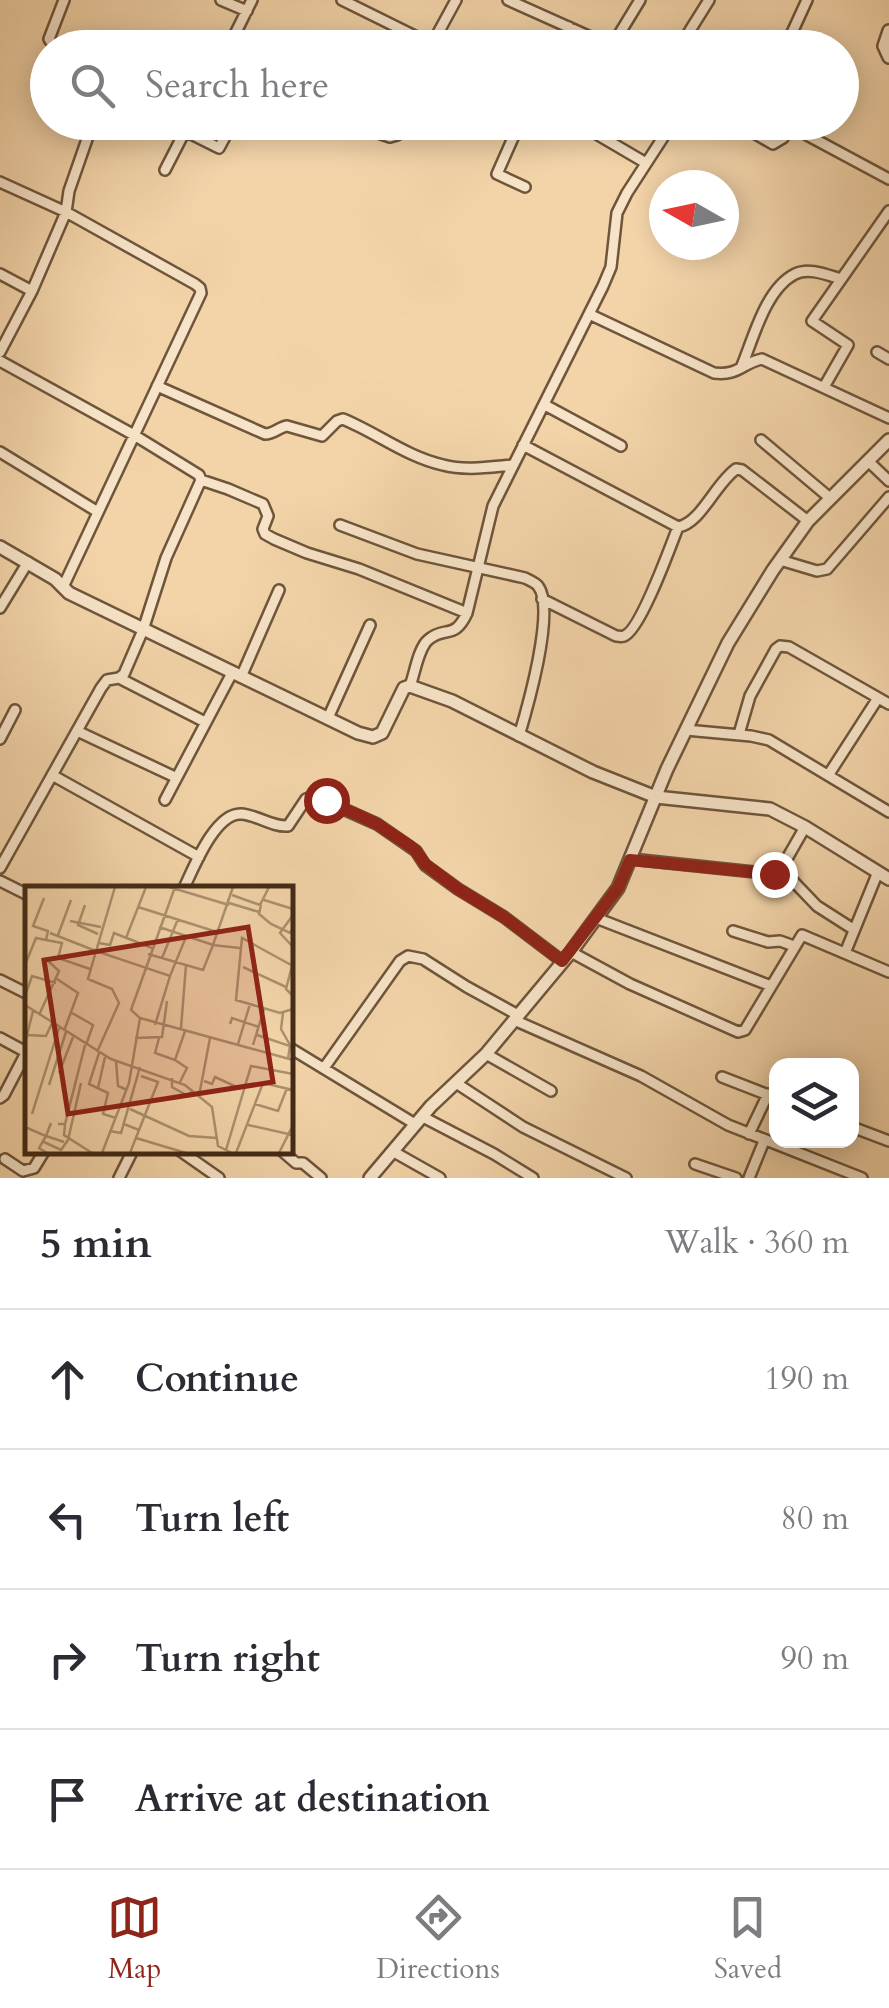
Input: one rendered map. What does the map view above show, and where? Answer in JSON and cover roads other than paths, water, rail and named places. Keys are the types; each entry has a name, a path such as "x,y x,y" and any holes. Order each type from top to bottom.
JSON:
{"street":[{"path":"52,30 64,0"},
{"path":"222,0 247,11"},
{"path":"237,30 252,0"},
{"path":"342,0 400,30"},
{"path":"440,30 456,0"},
{"path":"508,0 574,30"},
{"path":"623,30 640,0"},
{"path":"690,30 708,0"},
{"path":"793,30 807,0"},
{"path":"889,31 884,46 889,57"},
{"path":"0,352 66,212 69,191 87,140"},
{"path":"165,170 180,140"},
{"path":"203,140 219,148 223,140"},
{"path":"512,140 496,174 526,187"},
{"path":"607,140 646,163"},
{"path":"410,686 425,643 461,626 493,506 611,267 617,213 661,140"},
{"path":"815,140 889,179"},
{"path":"0,182 66,212 202,290 63,587"},
{"path":"824,387 848,345 812,320 889,212"},
{"path":"740,371 768,302 786,281 796,273 808,271 841,279"},
{"path":"0,274 32,291"},
{"path":"589,314 714,372 740,371 762,359 889,418"},
{"path":"878,352 889,359"},
{"path":"0,360 134,435 199,475 201,480 263,504 268,516 264,529 274,539 467,612"},
{"path":"157,386 265,434 287,426 322,436 343,419 410,454 440,464 472,468 513,466"},
{"path":"544,404 621,446"},
{"path":"762,440 830,498"},
{"path":"370,1178 419,1120 486,1054 618,888 656,796 728,643 808,521 889,440"},
{"path":"523,445 678,527 694,520 714,490 736,469 808,521"},
{"path":"0,452 98,512"},
{"path":"868,461 889,482"},
{"path":"0,868 101,688 107,680 124,674 166,558 201,480"},
{"path":"780,560 818,571 827,569 889,497"},
{"path":"340,525 417,554 538,584 543,610 537,672 518,736"},
{"path":"542,600 616,636 624,636 641,616 678,527"},
{"path":"0,547 55,579 69,592 358,733 382,733 404,688 410,686 452,701 592,772 656,796 770,808 883,876 853,929 845,952"},
{"path":"0,608 28,562"},
{"path":"165,800 205,722 237,675 279,590"},
{"path":"328,718 370,624"},
{"path":"740,734 750,696 780,646 789,647 889,704"},
{"path":"119,678 205,722"},
{"path":"829,774 878,698"},
{"path":"0,739 15,710"},
{"path":"686,730 769,740 889,812"},
{"path":"77,731 175,777"},
{"path":"52,775 199,857"},
{"path":"185,886 222,821 236,813 278,827 288,826 311,796 377,824 416,851 425,864 447,881 566,956 734,1031 746,1030 800,936 889,972"},
{"path":"777,873 805,827"},
{"path":"633,854 714,870 777,873 853,929"},
{"path":"0,880 25,893"},
{"path":"596,918 771,986"},
{"path":"732,931 794,946"},
{"path":"324,1068 390,974 408,956 424,960 516,1017 641,1076 728,1125 862,1178"},
{"path":"0,980 25,992"},
{"path":"0,1038 25,1049"},
{"path":"292,1049 419,1120 494,1154 531,1178"},
{"path":"0,1098 25,1054"},
{"path":"486,1054 551,1091"},
{"path":"722,1078 769,1095"},
{"path":"456,1083 522,1127 626,1178"},
{"path":"749,1134 769,1101"},
{"path":"859,1129 889,1140"},
{"path":"749,1178 764,1141"},
{"path":"394,1152 440,1178"},
{"path":"5,1159 23,1171 34,1168 44,1153"},
{"path":"119,1178 132,1153"},
{"path":"183,1153 220,1178"},
{"path":"284,1153 321,1178"},
{"path":"695,1164 736,1178"}]}
